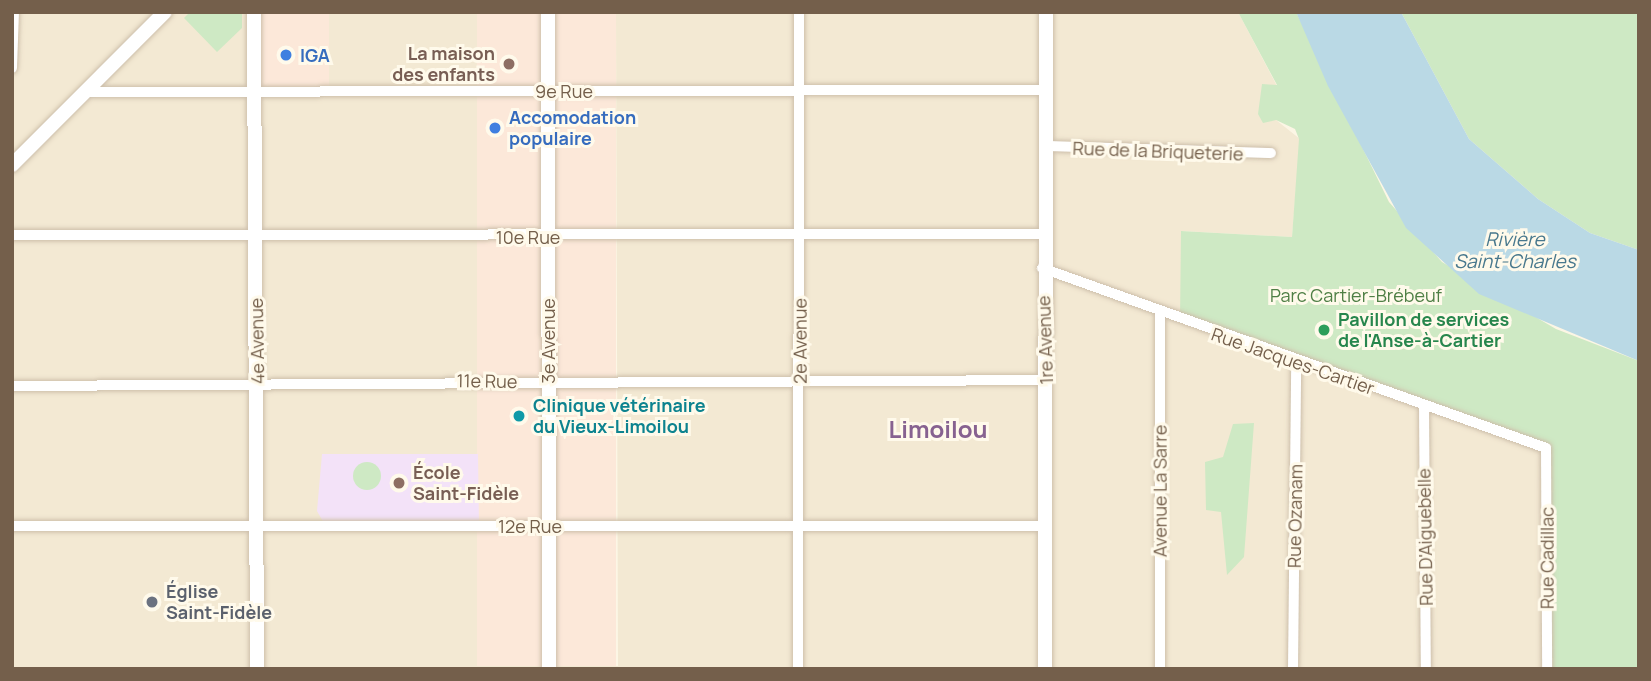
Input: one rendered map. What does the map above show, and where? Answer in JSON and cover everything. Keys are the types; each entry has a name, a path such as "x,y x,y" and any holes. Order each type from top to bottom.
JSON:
{"street":[{"path":"12,68 14,12"},
{"path":"12,165 164,12"},
{"name":"4e Avenue","path":"254,12 257,669"},
{"name":"3e Avenue","path":"548,12 549,669"},
{"name":"2e Avenue","path":"799,12 799,669"},
{"name":"1re Avenue","path":"1045,669 1046,380 1042,268 1045,234 1046,12"},
{"name":"9e Rue","path":"85,92 1044,90"},
{"name":"Rue de la Briqueterie","path":"1045,146 1272,153"},
{"name":"10e Rue","path":"12,235 548,238 1045,234"},
{"name":"Rue Jacques-Cartier","path":"1042,268 1296,363 1546,448"},
{"name":"Avenue La Sarre","path":"1160,314 1160,669"},
{"name":"Rue Ozanam","path":"1293,669 1296,363"},
{"name":"11e Rue","path":"12,386 1046,380"},
{"name":"Rue D'Aiguebelle","path":"1424,406 1426,669"},
{"name":"Rue Cadillac","path":"1546,448 1547,669"},
{"name":"12e Rue","path":"12,526 1047,526"}],"shaded area":[{"path":"12,12 477,12 478,666 618,666 616,12 1238,12 1277,86 1276,120 1300,139 1292,237 1182,231 1546,448 1547,669 12,669"},
{"path":"254,12 329,12 329,92 254,92"},
{"path":"477,12 616,12 616,666 477,666"},
{"name":"École Saint-Fidèle","path":"322,454 478,454 479,526 325,525 317,511"}],"green space":[{"path":"190,12 242,12 242,28 217,52 184,18"},
{"name":"Parc Cartier-Brébeuf","path":"1238,12 1296,12 1389,202 1442,262 1556,329 1639,361 1639,669 1547,669 1546,448 1180,321 1181,231 1292,237 1299,139 1295,129 1276,120 1263,123 1258,114 1262,84 1277,85"},
{"path":"1401,12 1639,12 1639,250 1590,233 1538,199 1469,139"},
{"path":"1254,423 1244,557 1227,575 1221,512 1206,510 1205,462 1223,457 1233,424"},
{"path":"367,462 377,466 381,476 377,486 367,490 357,486 353,476 357,466"}],"water":[{"name":"Rivière Saint-Charles","path":"1296,12 1401,12 1469,139 1538,199 1590,233 1639,250 1639,361 1479,294 1406,228 1328,86"}],"place":[{"name":"IGA","path":"286,55"},
{"name":"La maison des enfants","path":"509,64"},
{"name":"Accomodation populaire","path":"495,128"},
{"name":"Pavillon de services de l'Anse-à-Cartier","path":"1324,330"},
{"name":"Clinique vétérinaire du Vieux-Limoilou","path":"519,416"},
{"name":"École Saint-Fidèle","path":"399,483"},
{"name":"Église Saint-Fidèle","path":"152,602"}],"district":[{"name":"Limoilou","path":"938,429"}]}
